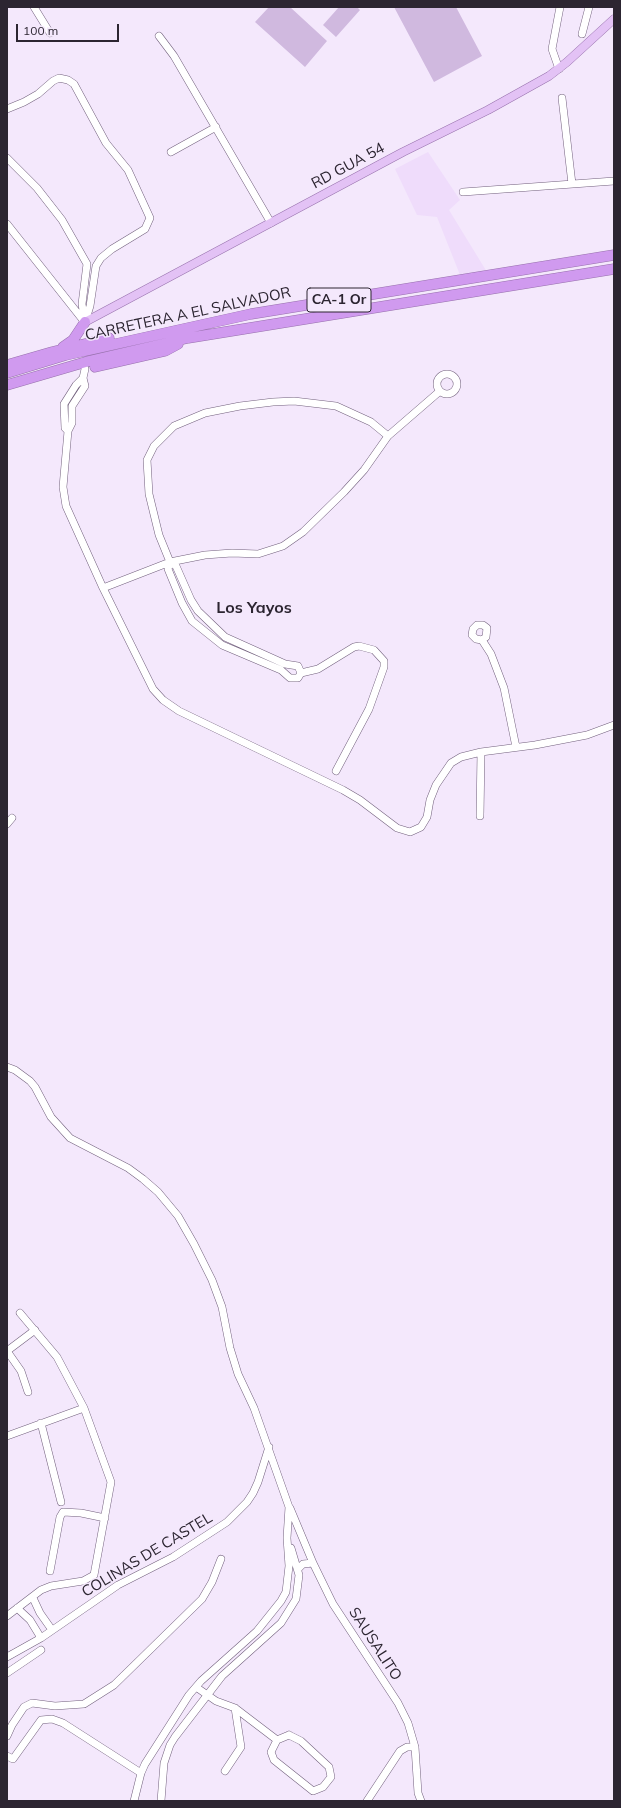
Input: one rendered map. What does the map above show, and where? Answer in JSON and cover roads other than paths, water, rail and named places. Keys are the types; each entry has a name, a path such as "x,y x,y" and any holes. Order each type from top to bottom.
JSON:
{"highway":[{"name":"CARRETERA A EL SALVADOR","path":"8,366 66,355 218,321 614,255"},
{"name":"CARRETERA A EL SALVADOR","path":"7,385 89,361 188,338 614,268"},
{"path":"8,366 90,342 201,321 218,321"},
{"path":"85,322 81,339 90,342"},
{"path":"52,352 71,343 85,322"},
{"path":"7,392 84,374 165,351 188,338"}],"main road":[{"name":"RD GUA 54","path":"85,322 403,152 488,110 559,69 614,19"}],"street":[{"path":"34,7 50,33"},
{"path":"559,69 552,49 560,7"},
{"path":"582,34 589,7"},
{"path":"159,36 174,56 271,223"},
{"path":"7,110 38,94 53,81 59,78 68,80 76,86 106,143 128,170 150,218 145,229 112,248 96,266 90,306 85,322"},
{"path":"562,98 572,184"},
{"path":"171,152 216,127"},
{"path":"7,158 37,188 58,215 87,264 82,304 85,322"},
{"path":"463,192 614,181"},
{"path":"7,224 85,322"},
{"path":"87,264 96,266"},
{"path":"84,374 64,404 65,428 68,431 64,487 66,506 103,588 153,689 163,700 179,711 342,790 360,800 397,828 410,832 421,827 427,817 430,800 436,785 451,763 461,757 481,752 536,745 587,735 614,725"},
{"path":"103,588 170,562 205,555 232,553 258,554 283,546 303,532 344,492 364,470 388,436 440,391"},
{"path":"301,673 298,666 285,664 225,637 198,611 191,600 176,566 170,562 159,535 149,494 147,460 154,446 174,426 205,413 240,406 294,401 318,403 346,410 371,422 388,436"},
{"path":"170,562 168,569 182,604 192,621 222,645 281,670 290,678 298,678 301,673 318,669 354,646 374,650 384,661 384,667 369,708 336,771"},
{"path":"482,640 491,654 504,688 516,747"},
{"path":"480,816 481,752"},
{"name":"SAUSALITO","path":"7,1067 15,1070 30,1081 35,1087 51,1116 70,1138 128,1168 158,1192 178,1216 194,1244 212,1280 222,1307 230,1348 238,1374 254,1408 289,1507 313,1563 333,1604 398,1703 408,1723 415,1747 418,1793 421,1801"},
{"path":"7,1616 33,1598 41,1590 51,1586 83,1581 94,1575 111,1482 84,1408 57,1357 20,1313"},
{"path":"28,1392 21,1371 7,1351 35,1330"},
{"path":"7,1436 84,1408"},
{"path":"42,1422 61,1502"},
{"name":"COLINAS DE CASTEL","path":"7,1658 41,1638 118,1585 173,1557 227,1522 240,1510 253,1493 269,1447"},
{"path":"134,1801 141,1773 153,1749 189,1695 257,1631 281,1601 286,1592 289,1566 287,1538 289,1507"},
{"path":"50,1571 60,1517 63,1512 81,1513 105,1518"},
{"path":"160,1801 164,1763 170,1745 222,1676 281,1623 296,1599 298,1569 287,1538"},
{"path":"7,1736 9,1723 24,1707 32,1703 55,1706 84,1704 114,1685 202,1599 212,1582 221,1559"},
{"path":"298,1569 306,1563 313,1563"},
{"path":"286,1592 296,1599"},
{"path":"33,1598 40,1613 52,1630"},
{"path":"17,1608 30,1620 41,1638"},
{"path":"7,1673 41,1650"},
{"path":"196,1687 216,1701 235,1708 277,1740"},
{"path":"189,1695 201,1703 216,1701"},
{"path":"52,1720 55,1706"},
{"path":"225,1771 241,1747 235,1708"},
{"path":"7,1756 13,1759 41,1720 52,1720 63,1722 141,1773"},
{"path":"289,1735 300,1741 329,1767 331,1777 323,1787 313,1791 274,1760 271,1752 277,1740 289,1735"},
{"path":"367,1801 400,1751 407,1747 415,1747"}],"district":[{"name":"Los Yayos","path":"254,608"}]}
